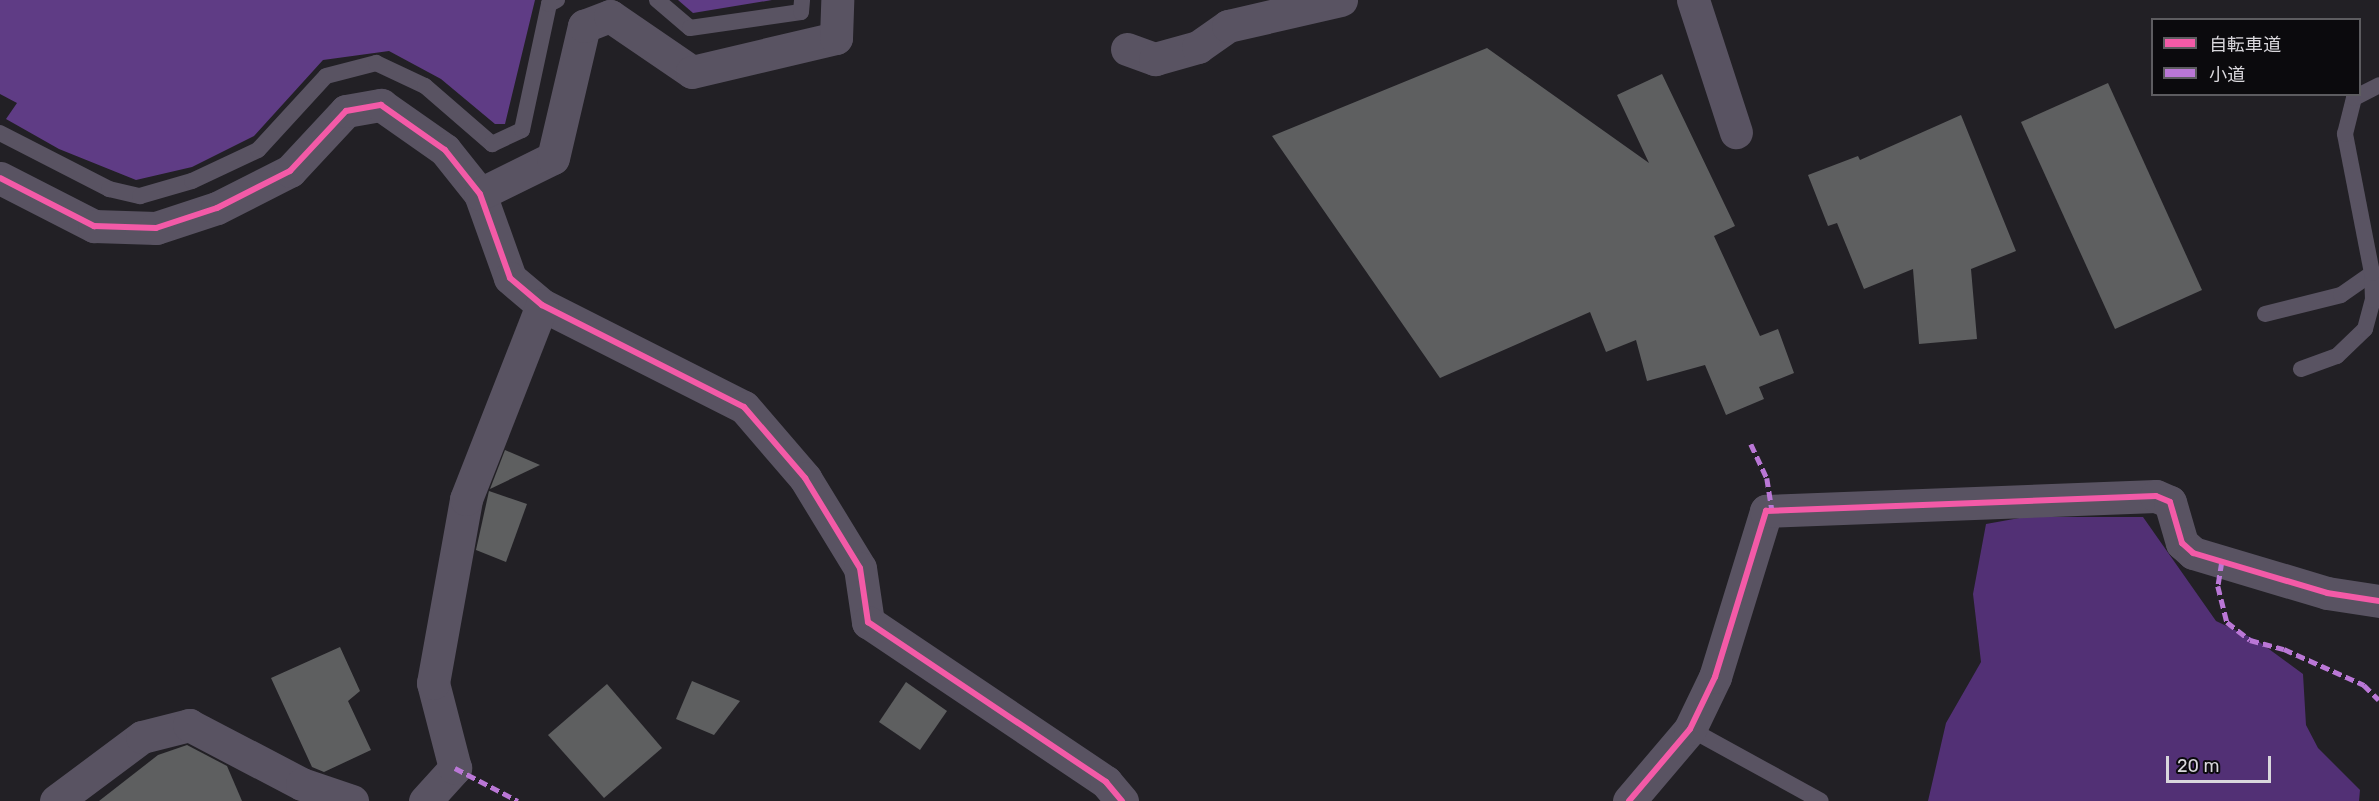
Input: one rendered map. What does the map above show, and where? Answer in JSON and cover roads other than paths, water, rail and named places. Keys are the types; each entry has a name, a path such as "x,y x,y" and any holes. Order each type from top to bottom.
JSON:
{"street":[{"path":"480,194 553,158 584,26 610,16 692,72 836,38 837,0"},
{"path":"1127,49 1155,59 1198,47 1228,26 1341,0"},
{"path":"1693,0 1736,132"},
{"path":"0,178 94,226 156,228 217,208 290,171 346,111 381,105 445,150 480,194 510,278 542,305 744,407 805,478 860,568 868,622 1106,782 1122,801"},
{"path":"426,801 455,768 433,683 466,499 542,305"},
{"path":"1629,801 1641,792 1690,729 1715,677 1766,511 2156,496 2170,502 2182,543 2193,553 2327,593 2379,602"},
{"path":"56,801 142,737 189,725 302,784 352,801"}],"lane":[{"path":"0,133 110,189 141,196 192,181 258,150 326,76 376,63 425,86 492,144 522,130 549,4 556,0"},
{"path":"657,0 690,27 801,12 801,0"},
{"path":"2361,94 2379,85"},
{"path":"2301,369 2337,356 2365,329 2376,294 2345,134 2354,98 2358,96"},
{"path":"2265,314 2341,295 2372,273"},
{"path":"1690,729 1821,801"}]}
